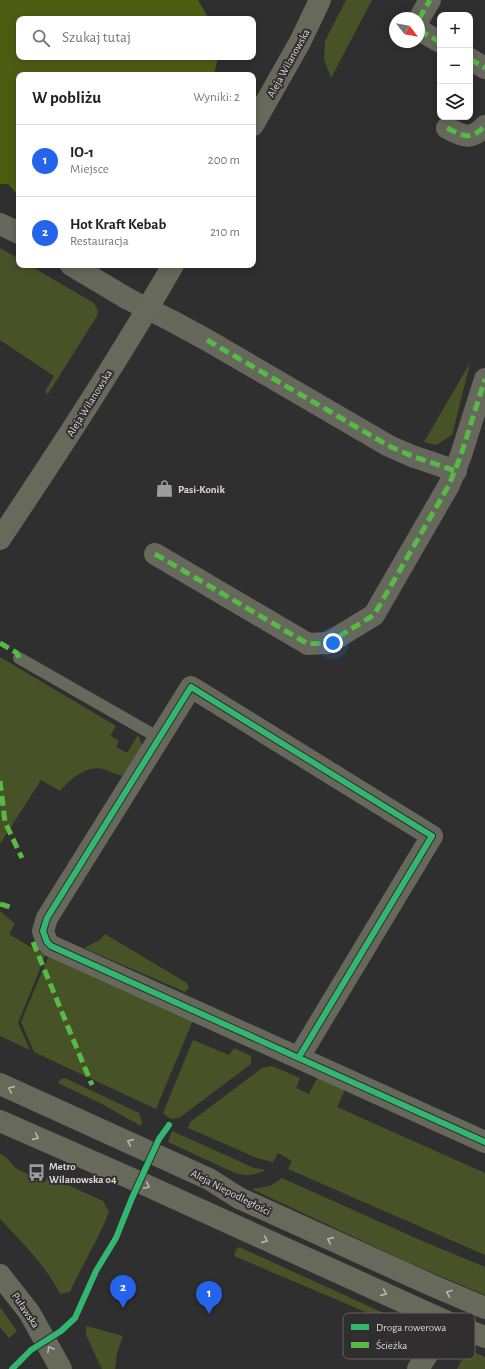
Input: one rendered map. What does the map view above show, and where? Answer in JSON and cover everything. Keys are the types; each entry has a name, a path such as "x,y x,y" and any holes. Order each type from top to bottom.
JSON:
{"main road":[{"name":"Aleja Wilanowska","path":"256,120 300,42 320,0"},
{"name":"Aleja Wilanowska","path":"0,539 78,421 148,309 171,268"},
{"name":"Aleja Niepodległości","path":"0,1084 209,1179 239,1198 485,1308"},
{"path":"0,1121 139,1182 428,1313"},
{"name":"Puławska","path":"0,1275 29,1312 61,1369"},
{"path":"475,1333 485,1337"}],"street":[{"path":"423,12 430,0"},
{"path":"425,33 437,40"},
{"path":"473,61 485,68"},
{"path":"447,128 464,136 473,136 485,126"},
{"path":"0,224 16,232"},
{"path":"76,268 128,299 207,340 389,446 456,471"},
{"path":"155,554 308,644 328,643 374,615 439,504 456,471 485,379"},
{"path":"300,1057 432,836 191,687 47,918 43,931 44,937 51,946 300,1057 485,1142"},
{"path":"418,1369 424,1359"}],"lane":[{"path":"20,658 158,738"}],"green space":[{"path":"0,0 198,0 207,16 16,16 16,60 217,60 215,72 16,72 16,193 8,184 0,184"},
{"path":"346,0 372,0 331,78 324,59 325,41"},
{"path":"0,248 16,257 16,268 34,268 94,303 98,311 97,316 48,394 45,392 54,376 0,340"},
{"path":"470,363 452,435 436,445 424,442"},
{"path":"0,657 116,726 110,736 119,741 116,747 127,753 138,735 142,745 124,776 103,769 91,769 79,774 60,791 41,780 0,844"},
{"path":"0,911 15,924 9,934 46,954 18,1023 30,1050 0,1036"},
{"path":"105,934 187,983 189,988 185,992 84,948 100,940"},
{"path":"49,955 193,1020 156,1109 34,1052 21,1022"},
{"path":"193,1040 229,1055 234,1048 251,1056 251,1064 179,1118 171,1119 163,1113"},
{"path":"272,1066 300,1078 296,1088 309,1094 319,1077 343,1088 344,1092 337,1107 485,1173 485,1255 288,1169 292,1161 278,1153 273,1162 257,1158 188,1128 190,1122 262,1068"},
{"path":"65,1078 139,1113 142,1122 141,1126 100,1103 58,1083 61,1079"},
{"path":"172,1131 254,1168 266,1170 251,1175 235,1173 168,1142"},
{"path":"0,1154 6,1157 15,1168 45,1182 48,1176 103,1201 109,1212 70,1292 60,1294 41,1264 0,1219"},
{"path":"282,1178 420,1240 485,1267 485,1295 405,1261 252,1189 270,1186"},
{"path":"239,1247 384,1313 368,1313 234,1256"},
{"path":"0,1307 17,1331 9,1338 0,1327"},
{"path":"86,1326 123,1336 117,1353 115,1369 102,1369 86,1335"},
{"path":"475,1353 485,1357 485,1369 457,1369 462,1359 475,1359"}],"marked path":[{"path":"423,12 430,0"},
{"path":"425,33 437,40"},
{"path":"473,61 485,68"},
{"path":"447,128 467,136 475,134 485,126"},
{"path":"207,340 389,446 412,456 456,471"},
{"path":"155,554 308,644 328,643 374,615 449,485 461,455 485,379"},
{"path":"0,643 17,653 19,658"},
{"path":"0,781 5,822 22,858"},
{"path":"0,904 10,907"},
{"path":"33,942 92,1085"}],"cycle path":[{"path":"299,1057 432,836 191,687 47,918 43,931 47,942 51,946 485,1142"},
{"path":"12,1369 31,1350 61,1331 75,1318 96,1271 116,1238 132,1198 159,1139 169,1125"}],"place":[{"name":"Pasi-Konik","path":"165,489"},
{"name":"Metro Wilanowska 04","path":"36,1172"},
{"name":"Hot Kraft Kebab","path":"123,1308"},
{"name":"IO-1","path":"209,1314"}]}
